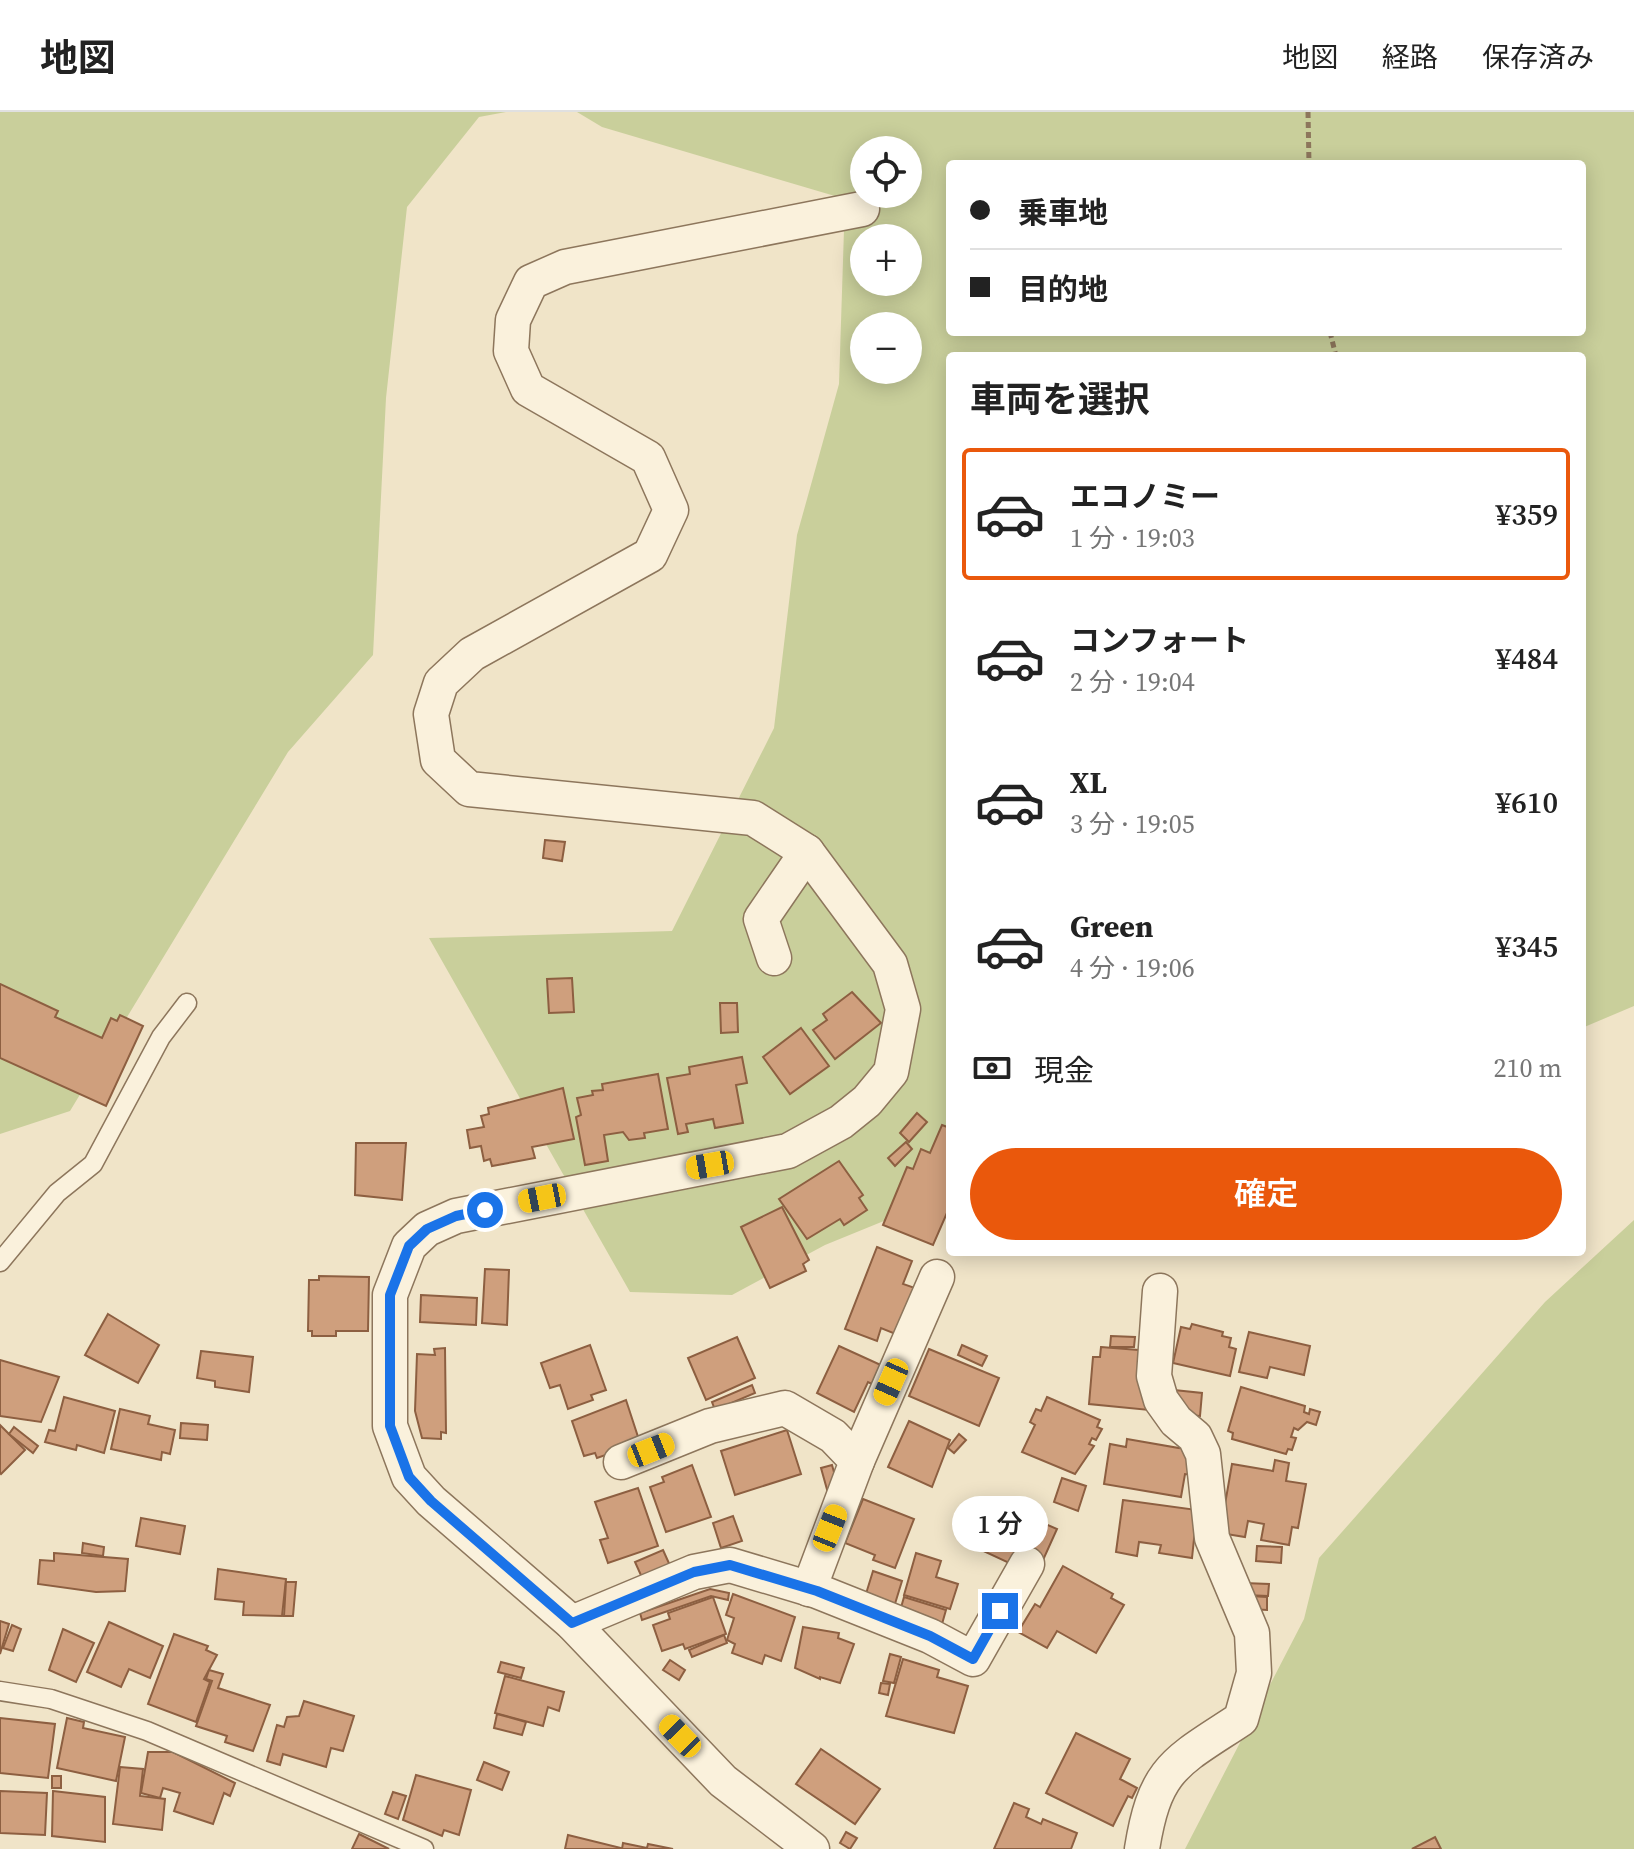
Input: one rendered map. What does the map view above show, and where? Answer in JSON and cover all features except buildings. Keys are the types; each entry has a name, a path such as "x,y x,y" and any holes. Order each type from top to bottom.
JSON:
{"street":[{"path":"812,1849 723,1781 572,1623 431,1501 409,1477 390,1426 390,1295 409,1246 427,1229 456,1216 788,1151 841,1122 867,1101 891,1072 903,1009 890,964 807,852 753,818 469,789 438,760 431,714 441,683 472,654 650,555 671,510 648,458 528,389 511,351 513,320 531,282 565,267 862,209"},
{"path":"774,958 761,919 807,852"},
{"path":"809,1589 857,1461 937,1277"},
{"path":"1142,1849 1148,1809 1159,1783 1187,1755 1241,1719 1254,1673 1252,1633 1212,1538 1203,1454 1195,1437 1176,1421 1161,1400 1154,1376 1160,1291"},
{"path":"621,1462 710,1426 785,1408 833,1436 857,1461"},
{"path":"572,1623 694,1572 730,1565 809,1589 930,1636 973,1659 1027,1564"}],"lane":[{"path":"0,1262 57,1193 93,1164 161,1037 187,1003"},
{"path":"0,1691 51,1699 147,1731 424,1849"}],"path":[{"path":"1308,112 1309,160"}],"green space":[{"path":"0,112 506,112 479,117 407,207 386,398 373,655 288,752 70,1111 0,1134"},
{"path":"577,112 1634,112 1634,1006 1586,1026 1586,352 946,352 946,1196 825,1245 732,1295 630,1292 429,938 672,931 774,728 797,535 839,384 845,199 602,127"},
{"path":"1634,1220 1634,1849 1185,1849 1304,1619 1319,1558 1545,1302"}],"route":[{"path":"485,1210 456,1216 427,1229 409,1246 390,1295 390,1426 409,1477 431,1501 572,1623 694,1572 730,1565 817,1591 930,1636 973,1659 1000,1611"}]}
